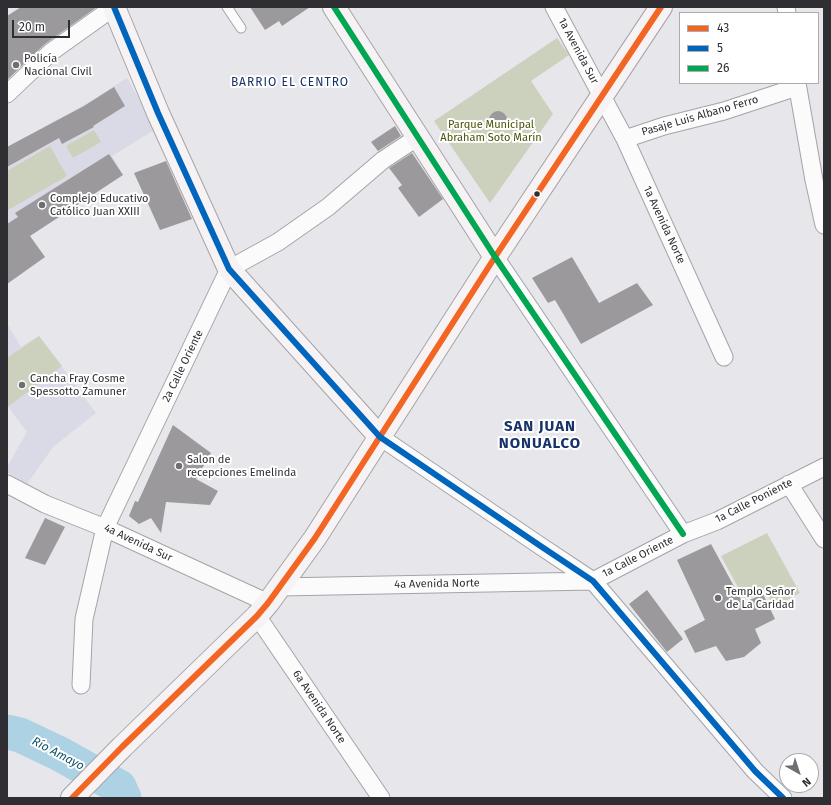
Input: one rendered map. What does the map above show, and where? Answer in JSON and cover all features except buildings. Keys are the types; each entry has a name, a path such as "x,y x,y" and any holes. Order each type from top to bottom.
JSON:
{"main road":[{"path":"114,7 158,113 229,269 380,437"},
{"path":"334,7 495,257"},
{"path":"72,798 268,602 316,538 495,257 661,7"}],"street":[{"path":"7,94 51,52 114,7"},
{"name":"1a Avenida Sur","path":"554,7 602,95"},
{"path":"797,85 814,180 824,225"},
{"name":"Pasaje Luis Albano Ferro","path":"625,139 664,126 724,112 797,85"},
{"name":"1a Avenida Norte","path":"602,95 625,139 724,357"},
{"path":"229,269 278,242 328,207 383,160 418,137"},
{"path":"495,257 683,534"},
{"name":"2a Calle Oriente","path":"81,685 84,619 105,528 229,269"},
{"path":"380,437 539,546 593,581 755,771 783,798"},
{"name":"1a Calle Poniente","path":"683,534 717,521 824,467"},
{"name":"4a Avenida Sur","path":"7,484 45,504 105,528 268,602"},
{"path":"789,484 824,538"},
{"name":"1a Calle Oriente","path":"593,581 683,534"},
{"name":"4a Avenida Norte","path":"268,602 593,581"},
{"name":"6a Avenida Norte","path":"268,602 381,798"}],"lane":[{"path":"227,7 241,28"}],"shaded area":[{"name":"Complejo Educativo Católico Juan XXIII","path":"127,78 156,129 112,156 123,175 30,236 45,257 7,284 7,147 84,105"},
{"path":"7,323 21,347 39,336 96,413 53,447 27,484 7,472 7,467 27,432 7,405"}],"green space":[{"name":"Parque Municipal Abraham Soto Marín","path":"557,38 569,55 531,81 553,114 490,203 434,121"},
{"path":"94,130 101,142 73,158 66,146"},
{"path":"50,146 67,176 8,210 7,171"},
{"name":"Cancha Fray Cosme Spessotto Zamuner","path":"39,336 62,366 9,406 7,404 7,358"},
{"path":"767,533 800,593 774,607 765,590 745,600 721,556"}],"waterway":[{"name":"Río Amayo","path":"7,732 20,735 60,754 119,787 124,798"}],"transit line":[{"name":"5","path":"114,7 158,113 229,269 380,437 593,581 755,771 783,798"},
{"name":"26","path":"334,7 495,257 683,534"},
{"name":"43","path":"72,798 122,747 257,616 268,603 315,538 495,257 661,7"}],"place":[{"name":"Policía Nacional Civil","path":"16,65"},
{"name":"Complejo Educativo Católico Juan XXIII","path":"42,205"},
{"name":"Cancha Fray Cosme Spessotto Zamuner","path":"22,385"},
{"name":"Salon de recepciones Emelinda","path":"179,466"},
{"name":"Templo Señor de La Caridad","path":"718,598"}],"district":[{"name":"BARRIO EL CENTRO","path":"290,83"},
{"name":"SAN JUAN NONUALCO","path":"540,436"}]}
